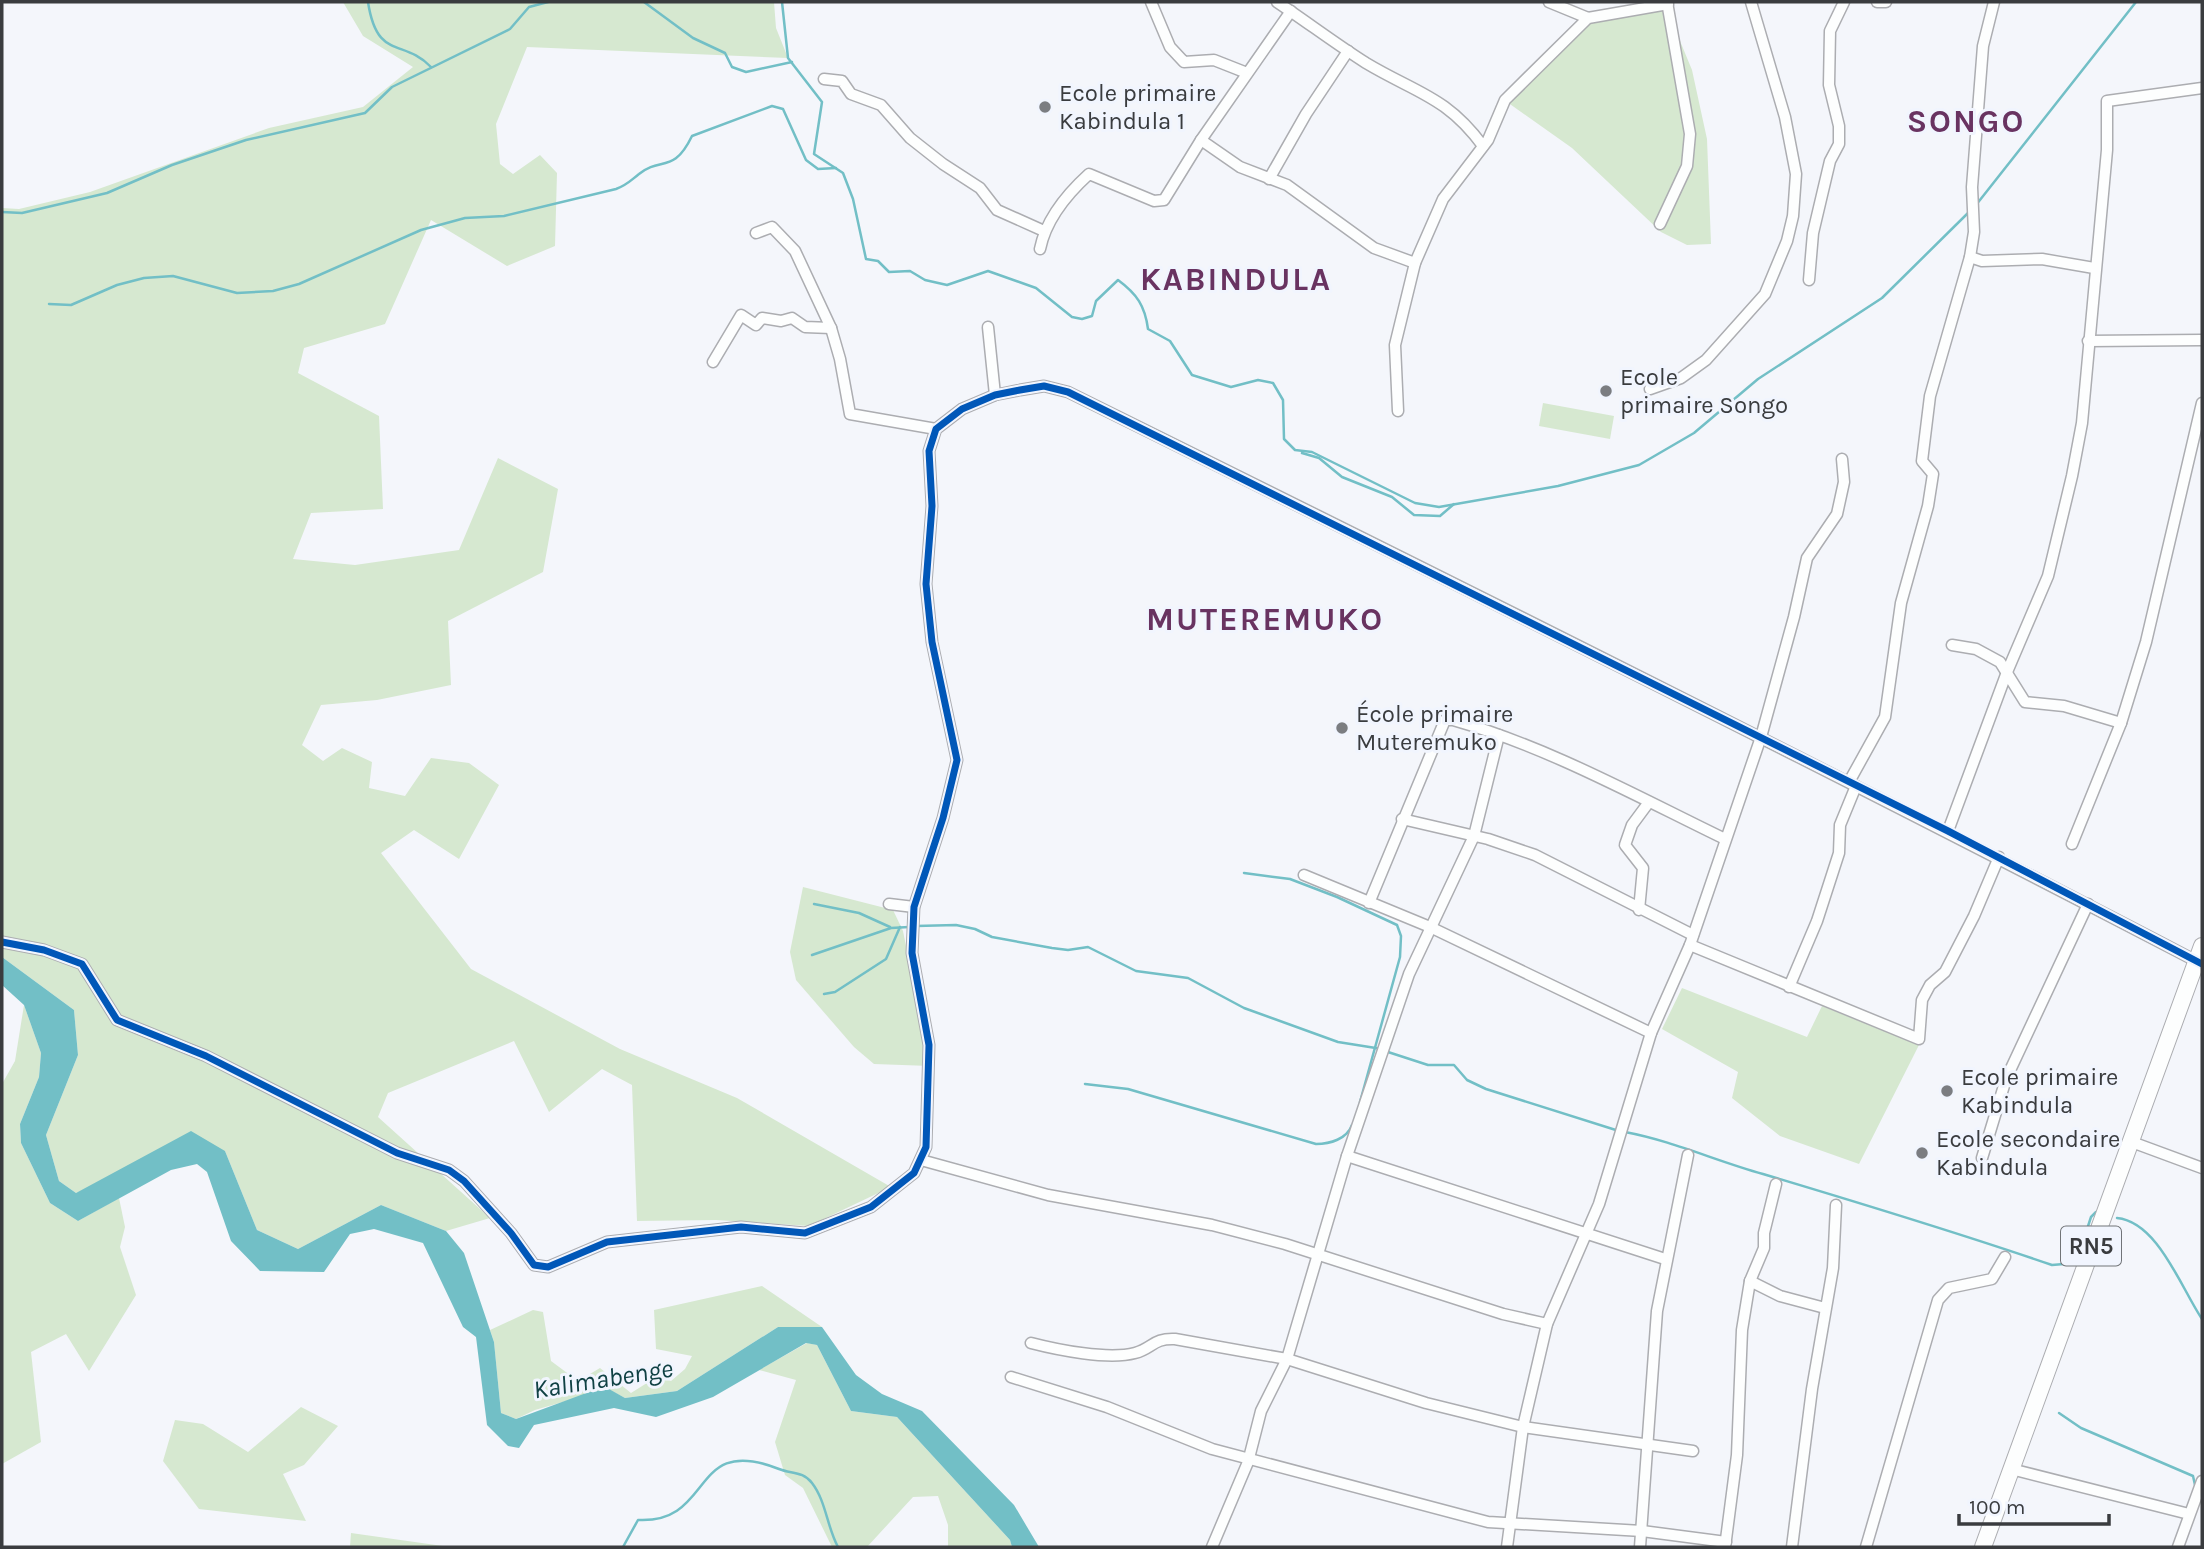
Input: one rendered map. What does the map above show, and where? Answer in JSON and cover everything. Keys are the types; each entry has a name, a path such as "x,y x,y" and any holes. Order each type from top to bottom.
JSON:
{"highway":[{"name":"RN5","path":"1983,1547 2129,1141 2200,957"}],"street":[{"path":"1152,2 1170,47 1184,62 1214,60 1247,73"},
{"path":"1277,2 1348,51 1447,106 1461,118 1483,146"},
{"path":"1549,2 1588,18 1667,3 1690,134 1687,166 1660,224"},
{"path":"1650,389 1681,378 1706,360 1765,294 1787,241 1793,216 1796,174 1785,117 1751,2"},
{"path":"1809,280 1813,233 1830,161 1839,144 1839,126 1829,85 1830,32 1844,2"},
{"path":"1877,2 1886,2"},
{"path":"1790,987 1817,921 1839,853 1840,825 1852,784 1885,717 1901,603 1928,506 1933,474 1922,461 1930,396 1970,257 1974,232 1972,199 1983,46 1994,2"},
{"path":"1040,249 1044,231 1071,190 1089,174 1154,201 1164,200 1201,140 1291,11"},
{"path":"1398,411 1395,345 1415,263 1443,199 1483,146 1499,120 1505,100 1588,18"},
{"path":"1269,180 1306,114 1348,51"},
{"path":"824,79 842,81 851,94 881,104 910,138 980,188 997,210 1044,231"},
{"path":"1948,831 2007,672 2048,576 2060,526 2082,423 2094,268 2107,149 2108,101 2202,88"},
{"path":"1201,140 1240,167 1287,185 1374,248 1415,263"},
{"path":"756,233 772,227 787,240 802,264 831,328 840,359 850,414 936,429"},
{"path":"1970,257 1982,261 2042,259 2094,268"},
{"path":"713,362 741,315 756,326 762,318 781,321 792,318 805,327 831,328"},
{"path":"988,327 995,395"},
{"path":"2088,341 2202,341"},
{"path":"2,942 44,950 82,964 117,1020 206,1056 397,1153 449,1170 464,1181 511,1233 534,1265 548,1266 607,1242 741,1227 805,1233 871,1207 904,1184 921,1160 926,1147 929,1045 912,953 914,907 943,818 957,761 932,642 926,584 932,519 929,452 936,429 962,409 995,395 1044,386 1068,391 1948,831 2088,904 2200,957"},
{"path":"2072,844 2120,723 2146,642 2202,403"},
{"path":"1507,1547 1523,1427 1547,1324 1599,1204 1651,1033 1692,940 1761,737 1791,629 1807,558 1838,514 1844,482 1843,459"},
{"path":"1952,645 1990,655 2000,662 2025,702 2064,706 2120,723"},
{"path":"1368,903 1441,723 1452,720 1499,735 1725,839"},
{"path":"1212,1547 1249,1460 1261,1411 1287,1359 1347,1156 1400,999 1430,927 1474,836 1499,735"},
{"path":"1639,910 1643,867 1625,845 1632,825 1649,802"},
{"path":"1402,819 1474,836 1535,855 1692,940 1790,987 1919,1039 1922,1000 1930,985 1945,972 1975,916 1999,857"},
{"path":"1304,875 1430,927 1651,1033"},
{"path":"889,904 914,907"},
{"path":"1982,1158 2006,1079 2088,904"},
{"path":"2129,1141 2202,1168"},
{"path":"1640,1547 1657,1311 1665,1259 1688,1154"},
{"path":"1347,1156 1665,1259"},
{"path":"921,1160 1035,1192 1212,1225 1317,1254 1503,1314 1547,1324"},
{"path":"1011,1377 1107,1407 1174,1436 1249,1460 1318,1475 1426,1507 1509,1525 1642,1531 1725,1544 1737,1455 1742,1330 1750,1281 1764,1248 1763,1233 1776,1184"},
{"path":"1793,1547 1835,1248 1836,1205"},
{"path":"1866,1547 1938,1300 1949,1288 1992,1279 2005,1257"},
{"path":"1750,1281 1780,1296 1825,1308"},
{"path":"1031,1343 1071,1351 1119,1354 1133,1353 1164,1339 1287,1359 1413,1400 1523,1427 1693,1451"},
{"path":"2011,1469 2189,1514"},
{"path":"2178,1547 2202,1480"}],"green space":[{"path":"343,2 774,2 776,28 788,58 527,47 496,124 500,164 513,174 540,155 557,173 555,246 507,266 431,220 385,324 304,348 298,373 379,416 383,509 311,513 293,559 355,565 459,550 498,458 558,489 543,572 448,621 451,685 377,700 321,705 302,745 323,761 342,748 372,762 369,788 405,796 431,758 469,763 499,785 459,859 414,830 381,853 471,969 620,1049 737,1098 891,1187 809,1226 716,1220 637,1221 632,1085 602,1069 549,1112 514,1041 388,1093 378,1117 490,1218 446,1231 381,1205 298,1249 257,1230 225,1151 97,1184 76,1193 59,1181 46,1135 78,1055 74,1010 2,957 2,208 19,209 90,192 269,128 363,107 413,67 363,36"},
{"path":"1666,7 1692,70 1707,139 1711,244 1687,245 1661,232 1572,148 1507,102 1586,21"},
{"path":"1543,403 1614,416 1610,439 1539,426"},
{"path":"803,887 893,910 903,931 930,1066 874,1064 854,1047 796,980 790,952"},
{"path":"1682,988 1807,1037 1822,1006 1919,1045 1859,1164 1780,1136 1732,1098 1738,1072 1662,1029"},
{"path":"24,1005 41,1053 39,1077 20,1124 21,1143 50,1203 78,1221 119,1198 125,1227 120,1247 136,1295 89,1371 66,1334 31,1352 41,1442 2,1464 2,1084 15,1061"},
{"path":"762,1286 822,1327 778,1327 677,1391 625,1398 608,1389 535,1410 516,1419 501,1413 494,1342 490,1330 533,1310 543,1312 551,1361 578,1381 600,1368 631,1393 658,1376 671,1381 685,1369 692,1356 656,1349 654,1310"},
{"path":"807,1343 817,1345 851,1411 897,1417 1010,1540 1012,1547 948,1547 948,1525 938,1496 913,1497 867,1547 832,1547 803,1488 785,1475 775,1442 796,1380 759,1370"},
{"path":"301,1407 338,1426 304,1465 283,1474 306,1521 199,1509 163,1461 175,1420 203,1424 248,1452"},
{"path":"351,1533 450,1547 350,1547"}],"water":[{"path":"2,957 74,1010 78,1055 46,1135 59,1181 76,1193 191,1131 225,1151 257,1230 298,1249 381,1205 446,1231 464,1253 494,1342 501,1413 516,1419 589,1392 609,1389 625,1398 677,1391 778,1327 822,1327 856,1375 882,1394 922,1411 1014,1505 1039,1547 1012,1547 1010,1540 897,1417 851,1411 817,1345 806,1343 713,1397 656,1417 614,1408 534,1425 519,1448 508,1446 487,1425 476,1337 463,1327 423,1243 374,1229 350,1234 324,1272 260,1271 231,1241 207,1172 197,1164 171,1170 78,1221 50,1203 21,1143 20,1124 39,1077 41,1053 24,1005 2,985"}],"waterway":[{"path":"368,2 372,21 385,41 421,58 431,67"},
{"path":"2,212 22,213 107,193 172,165 246,140 365,113 392,87 510,29 529,7 548,2"},
{"path":"644,2 693,38 725,53 732,67 746,72 792,62"},
{"path":"782,2 788,58 822,102 814,154 843,173 853,199 866,259 878,261 889,272 910,271 925,280 947,285 988,271 1036,288 1072,317 1082,319 1092,316 1096,301 1118,280 1139,301 1148,329 1170,341 1192,375 1231,387 1258,380 1273,383 1283,400 1284,439 1295,450 1312,452 1415,503 1439,507 1558,486 1639,465 1694,433 1758,379 1882,298 1969,212"},
{"path":"1976,205 2136,2"},
{"path":"49,304 71,305 117,285 144,278 173,276 237,293 273,291 299,284 421,230 465,218 504,216 616,189 647,169 679,156 692,136 772,106 783,109 806,160 818,169 836,168"},
{"path":"1302,453 1319,458 1342,477 1392,497 1414,515 1440,516 1454,504"},
{"path":"1244,873 1290,879 1397,925 1401,936 1400,957 1360,1102"},
{"path":"814,904 859,913 890,927"},
{"path":"916,926 956,925 975,929 992,937 1052,948 1068,950 1088,947 1136,971 1188,978 1244,1008 1338,1042 1382,1049"},
{"path":"824,994 835,992 886,959 900,927"},
{"path":"812,955 891,928 909,927"},
{"path":"1388,1052 1428,1065 1454,1065 1467,1080 1486,1089 1619,1131"},
{"path":"1085,1084 1128,1089 1316,1144 1337,1140 1346,1134 1352,1125"},
{"path":"1625,1132 2052,1265 2076,1263 2091,1217 2096,1212"},
{"path":"2117,1218 2132,1222 2145,1231 2156,1244 2202,1319"},
{"path":"2059,1413 2081,1428 2193,1476 2195,1485"},
{"path":"623,1547 638,1520 662,1517 680,1509 715,1470 730,1462 750,1461 808,1479 817,1490 838,1547"}],"cycle path":[{"path":"2,942 44,950 82,964 117,1020 206,1056 397,1153 449,1170 464,1181 511,1233 534,1265 548,1267 607,1242 741,1227 805,1233 871,1207 914,1173 926,1147 929,1045 912,953 914,907 943,818 957,760 932,642 926,584 932,506 929,451 936,429 962,409 995,395 1044,386 1068,392 1948,831 2202,964"}],"place":[{"name":"Ecole primaire Kabindula 1","path":"1045,107"},
{"name":"Ecole primaire Songo","path":"1606,391"},
{"name":"École primaire Muteremuko","path":"1342,728"},
{"name":"Ecole primaire Kabindula","path":"1947,1091"},
{"name":"Ecole secondaire Kabindula","path":"1922,1153"}],"district":[{"name":"SONGO","path":"1966,121"},
{"name":"KABINDULA","path":"1236,279"},
{"name":"MUTEREMUKO","path":"1265,619"}],"water label":[{"name":"Kalimabenge","path":"603,1379"}]}
